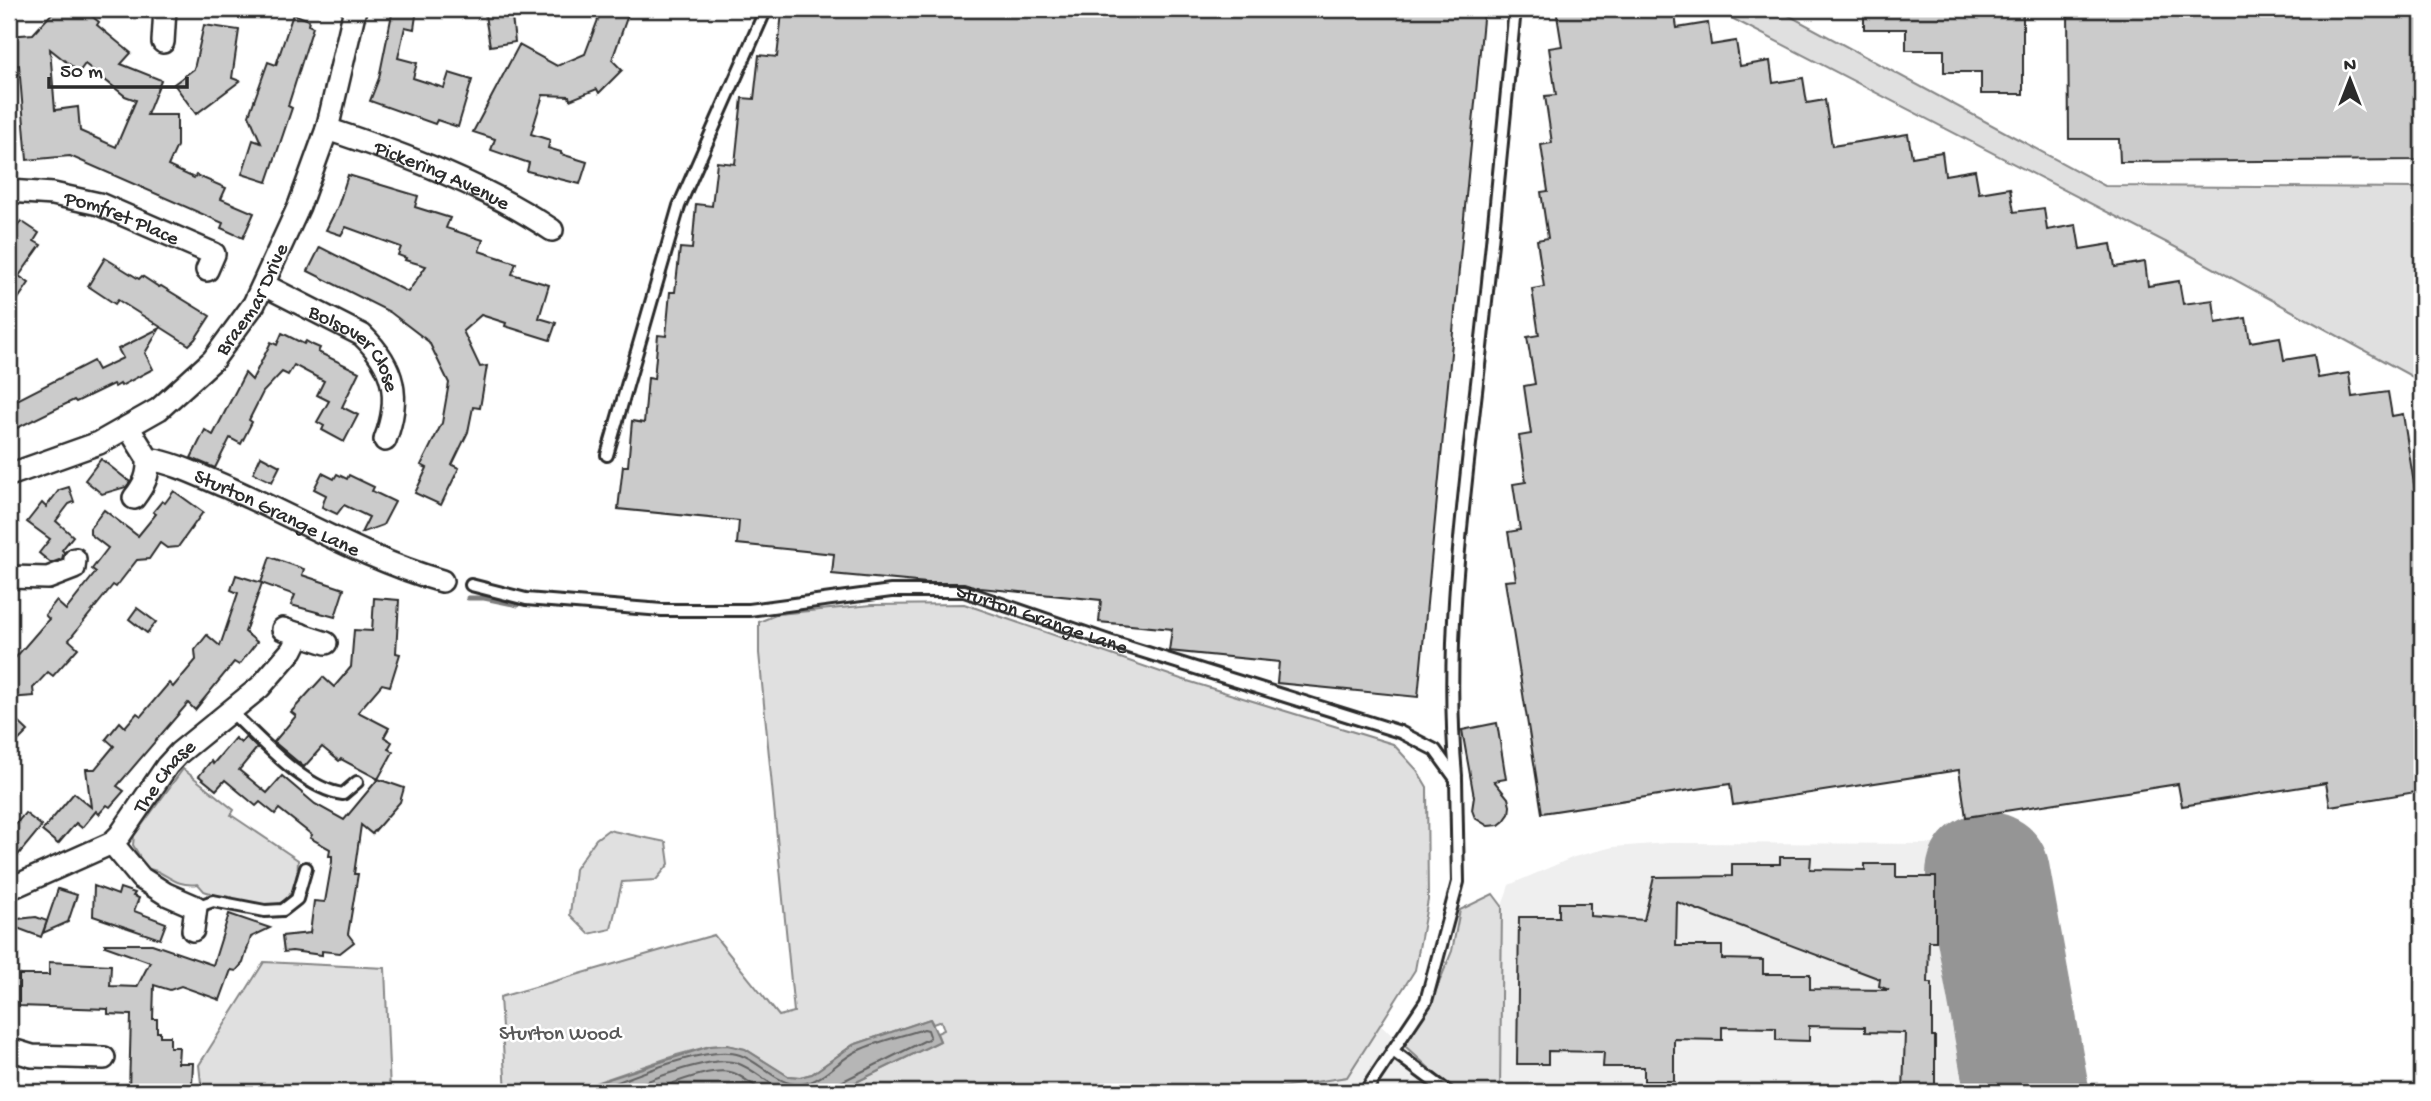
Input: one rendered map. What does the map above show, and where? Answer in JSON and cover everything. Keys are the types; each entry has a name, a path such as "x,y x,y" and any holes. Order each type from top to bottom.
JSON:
{"street":[{"name":"Braemar Drive","path":"9,475 99,443 159,410 213,360 254,304 299,206 327,129 355,9"},
{"name":"Pickering Avenue","path":"327,129 430,166 531,216 552,230"},
{"name":"Pomfret Place","path":"9,191 53,194 99,204 214,254 207,270"},
{"name":"Bolsover Close","path":"264,285 362,335 373,346 386,365 393,387 393,418 385,440"},
{"path":"128,427 148,458 146,482 134,498"},
{"name":"Sturton Grange Lane","path":"148,458 167,462 275,509 409,572 442,581"},
{"path":"9,578 48,578 74,568 75,559"},
{"name":"The Chase","path":"9,889 97,852 112,843 179,753 260,687 292,650 292,632 326,643"},
{"path":"112,843 141,878 166,894 196,907 193,930"},
{"path":"9,1049 32,1056 104,1058"}],"lane":[{"path":"607,454 679,206 766,9"},
{"path":"1365,1092 1426,1001 1458,882 1456,779 1452,732 1455,575 1492,250 1515,9"},
{"name":"Sturton Grange Lane","path":"471,585 526,599 662,610 749,610 891,591 964,591 1109,641 1400,732 1435,750 1456,779"},
{"path":"231,712 302,776 324,788 343,794 357,782"},
{"path":"196,907 213,901 265,911 283,910 297,899 306,868"},
{"path":"1393,1051 1448,1092"}],"shaded area":[{"path":"1668,843 1945,844 1978,1092 1496,1092 1500,1088 1502,906 1509,885 1574,857 1613,847"},
{"path":"1381,1025 1455,1092 1249,1092 1347,1077"}],"green space":[{"path":"1714,9 1777,9 2105,186 2420,188 2422,382 2177,248"},
{"name":"Sturton Wood","path":"964,604 1181,679 1393,744 1417,770 1427,787 1428,900 1415,970 1347,1077 1249,1092 836,1092 940,1041 937,1033 944,1030 941,1021 933,1024 930,1019 853,1045 812,1074 800,1077 788,1076 745,1049 727,1045 710,1046 677,1055 569,1092 506,1092 500,997 714,935 779,1016 794,1012 759,653 759,622 778,614 872,605"},
{"path":"183,769 234,810 231,815 298,860 296,881 290,896 280,903 268,906 253,905 204,891 198,884 181,883 158,871 145,869 136,858 139,855 133,845 134,836"},
{"path":"608,830 666,842 669,864 656,880 622,882 611,929 589,934 570,915 575,869 596,839"},
{"path":"1493,894 1502,906 1500,1089 1496,1092 1455,1092 1405,1046 1432,1000 1452,951 1460,910"},
{"path":"264,962 385,968 390,1092 202,1092 199,1065"}],"water":[{"path":"930,1019 940,1041 836,1092 569,1092 710,1046 727,1045 745,1049 788,1076 800,1077 812,1074 853,1045"}],"building":[{"path":"56,9 83,9 99,22 97,25 131,53 121,64 161,80 147,115 177,115 177,146 168,166 226,188 221,199 254,213 243,238 221,228 223,223 70,156 27,160 19,65 9,66 9,36 33,34","holes":["50,49 79,72 85,64 125,96 136,100 116,147 80,131 78,107 55,110"]},
{"path":"393,9 417,9 414,29 405,27 398,58 417,63 413,78 444,88 449,73 472,80 458,127 437,120 435,124 370,101 379,78"},
{"path":"484,9 511,9 515,42 490,46"},
{"path":"602,9 630,9 612,60 622,70 599,93 597,89 570,100 569,96 543,95 531,134 550,140 548,148 587,162 580,184 527,171 529,163 491,150 495,139 473,132 519,45 557,66 585,54"},
{"path":"794,9 1484,9 1418,697 1277,683 1279,662 1169,651 1172,629 1099,622 1101,600 980,588 964,583 927,583 832,574 834,554 737,544 739,521 618,509 623,466 628,466 632,421 644,423 648,378 654,379 658,335 666,336 670,292 675,292 680,248 692,249 696,204 712,206 717,162 735,164 742,98 754,99 759,55 777,57 782,13 793,14"},
{"path":"1556,9 1674,9 1677,28 1708,23 1711,45 1736,41 1740,66 1770,61 1773,83 1803,78 1807,103 1825,100 1832,146 1908,134 1912,157 1942,152 1945,175 1975,170 1979,193 2010,188 2014,212 2044,208 2047,230 2076,225 2080,249 2111,244 2115,267 2145,262 2148,286 2179,281 2183,304 2213,300 2216,323 2246,318 2250,342 2280,337 2284,360 2314,355 2318,378 2349,373 2352,397 2388,392 2392,416 2403,414 2422,535 2422,791 2330,806 2326,783 2182,806 2178,784 1966,817 1959,770 1733,805 1730,784 1542,813 1505,581 1516,580 1508,532 1520,530 1513,484 1526,482 1519,436 1531,434 1524,386 1535,384 1527,337 1539,335 1532,289 1544,287 1537,240 1548,238 1541,192 1548,191 1541,145 1552,143 1545,96 1556,95 1549,48 1562,46"},
{"path":"1864,9 2023,9 2023,94 1981,94 1981,72 1944,72 1944,50 1906,50 1906,29 1864,29"},
{"path":"2068,9 2422,9 2422,160 2120,162 2119,139 2069,139"},
{"path":"293,14 309,20 308,25 313,27 288,106 292,108 267,182 242,174 253,140 261,143 249,115 268,62 276,65"},
{"path":"204,25 239,30 232,78 240,81 196,114 174,84 194,69"},
{"path":"348,175 418,196 415,207 450,218 446,228 483,240 479,251 516,263 512,274 549,285 539,318 556,323 550,340 505,326 506,323 481,315 463,331 480,367 487,366 480,408 473,407 468,432 452,465 459,468 441,505 415,493 427,468 421,465 442,423 449,383 429,342 390,312 308,271 320,247 408,292 426,266 398,255 401,247 346,227 341,235 326,230 338,206"},
{"path":"21,221 39,233 34,241 41,245 19,276 29,283 9,312 9,239"},
{"path":"105,258 139,279 142,276 161,286 210,316 195,339 189,345 118,300 115,304 88,286"},
{"path":"160,328 145,353 153,369 121,386 120,384 115,387 113,384 76,402 74,400 9,432 9,404 93,361 98,370 123,358 118,349"},
{"path":"282,333 304,344 306,341 320,348 318,352 359,372 342,407 358,415 344,442 322,430 324,426 317,422 329,401 317,395 324,381 294,365 288,375 282,372 263,392 241,444 230,438 215,468 191,458 205,430 213,435 245,373 252,380 271,342 277,345"},
{"path":"261,456 280,466 272,482 253,473"},
{"path":"101,459 130,482 126,487 102,494 85,480"},
{"path":"322,473 334,479 337,474 347,479 349,475 374,487 372,491 395,502 383,525 361,533 369,517 344,505 337,514 322,507 326,495 314,489"},
{"path":"69,487 74,502 69,504 56,521 73,536 62,550 62,559 51,563 39,553 50,539 27,522 42,503 46,507 59,490"},
{"path":"174,491 203,512 178,547 167,548 160,543 149,559 137,560 69,640 78,648 53,676 48,672 33,688 34,696 9,698 9,665 49,619 45,615 56,601 66,610 96,572 92,569 108,548 90,534 90,528 104,510 138,536 156,514 153,512 162,501 165,503"},
{"path":"270,557 304,569 302,575 344,589 335,617 291,605 295,595 261,583"},
{"path":"236,575 262,583 245,632 257,642 239,665 234,662 195,710 188,703 117,786 124,791 110,807 107,805 99,814 96,811 82,828 76,823 58,844 42,831 74,793 91,807 86,769 95,769 114,746 106,739 120,722 125,727 137,713 141,716 169,683 173,687 196,660 195,650 207,635 220,646 238,593 231,590"},
{"path":"374,598 399,600 396,653 400,654 390,686 382,684 358,712 389,728 384,737 392,742 388,749 393,752 378,779 341,759 339,761 322,747 304,767 274,742 296,716 291,712 323,677 334,687 351,667 354,630 372,631"},
{"path":"137,608 156,622 147,633 129,619"},
{"path":"9,713 28,731 9,750"},
{"path":"1497,723 1506,779 1494,781 1508,798 1510,806 1504,821 1499,825 1488,826 1475,818 1472,810 1474,797 1462,730"},
{"path":"246,737 257,748 239,770 267,793 282,776 315,804 344,820 378,779 404,788 400,802 372,834 361,825 354,874 358,874 348,934 354,942 340,953 322,951 322,955 284,952 282,936 310,933 314,901 325,902 332,862 330,849 310,838 312,835 279,809 275,814 260,802 256,806 225,780 216,790 199,776 235,738 241,743"},
{"path":"25,813 42,826 9,866 9,832"},
{"path":"1780,857 1811,857 1810,869 1865,870 1865,864 1896,864 1896,877 1936,877 1936,941 1929,941 1928,983 1932,983 1935,1092 1903,1092 1905,1033 1865,1032 1865,1027 1809,1026 1809,1041 1776,1040 1776,1028 1722,1027 1722,1040 1674,1039 1674,1081 1644,1081 1644,1067 1603,1067 1604,1052 1548,1051 1548,1064 1517,1064 1519,917 1559,917 1559,903 1590,903 1590,916 1644,920 1654,877 1732,876 1732,864 1780,864","holes":["1677,902 1880,979 1879,986 1889,990 1810,989 1810,974 1763,974 1763,960 1722,959 1722,946 1676,946"]},
{"path":"94,886 118,895 120,888 135,893 133,896 139,898 134,911 166,923 160,939 93,916"},
{"path":"58,889 77,895 68,922 43,933"},
{"path":"229,914 270,928 251,937 243,963 236,971 231,970 220,1000 181,986 170,990 154,985 153,1019 157,1019 157,1032 160,1032 160,1036 170,1036 170,1047 179,1047 178,1063 193,1063 192,1085 162,1085 162,1092 129,1092 131,1015 108,1014 108,1009 19,1006 19,975 49,975 49,962 111,965 110,986 137,987 150,962 105,944 152,944 213,965"},
{"path":"36,917 47,921 41,937 9,925 9,920"}],"waterway":[{"path":"468,598 484,598 518,605"}],"runway":[{"path":"1988,874 2027,1092"}]}
